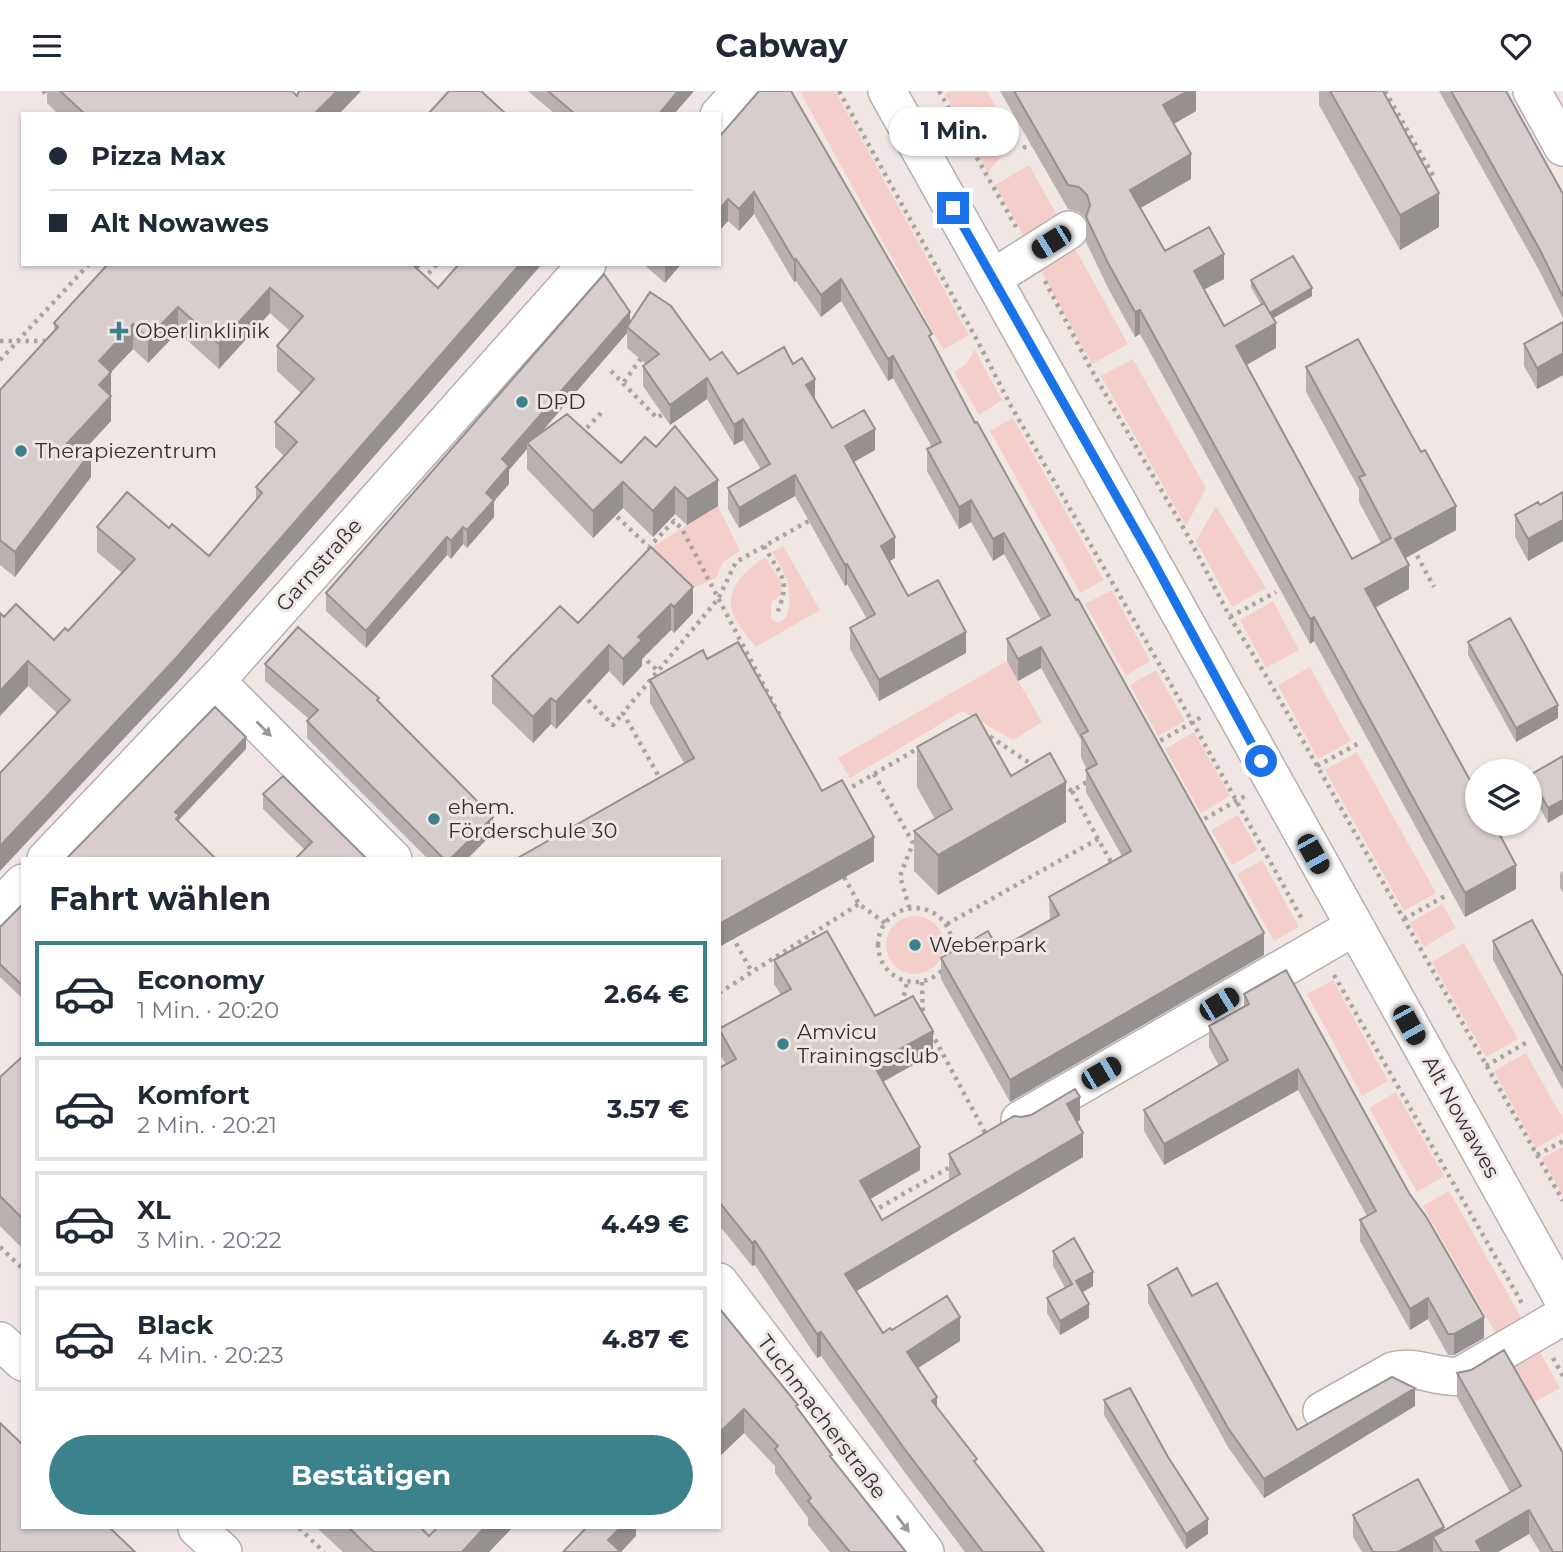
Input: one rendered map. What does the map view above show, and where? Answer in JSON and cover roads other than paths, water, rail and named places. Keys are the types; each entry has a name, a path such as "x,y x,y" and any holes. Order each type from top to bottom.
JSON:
{"street":[{"path":"721,113 741,91"},
{"name":"Alt Nowawes","path":"887,91 1152,559 1228,702 1563,1299"},
{"path":"1532,91 1563,147"},
{"path":"993,278 1069,230"},
{"name":"Garnstraße","path":"48,857 216,681 585,266"},
{"path":"216,681 391,857"},
{"path":"0,907 21,885"},
{"path":"1020,1120 1153,1035 1354,927"},
{"name":"Tuchmacherstraße","path":"721,1285 925,1552"},
{"path":"1322,1411 1402,1368 1460,1376 1550,1323"},
{"path":"0,1341 21,1360"},
{"path":"198,1529 223,1552"}],"place":[{"name":"Oberlinklinik","path":"119,331"},
{"name":"DPD","path":"522,402"},
{"name":"Therapiezentrum","path":"21,451"},
{"name":"ehem. Förderschule 30","path":"434,819"},
{"name":"Weberpark","path":"915,945"},
{"name":"Amvicu Trainingsclub","path":"783,1044"}]}
